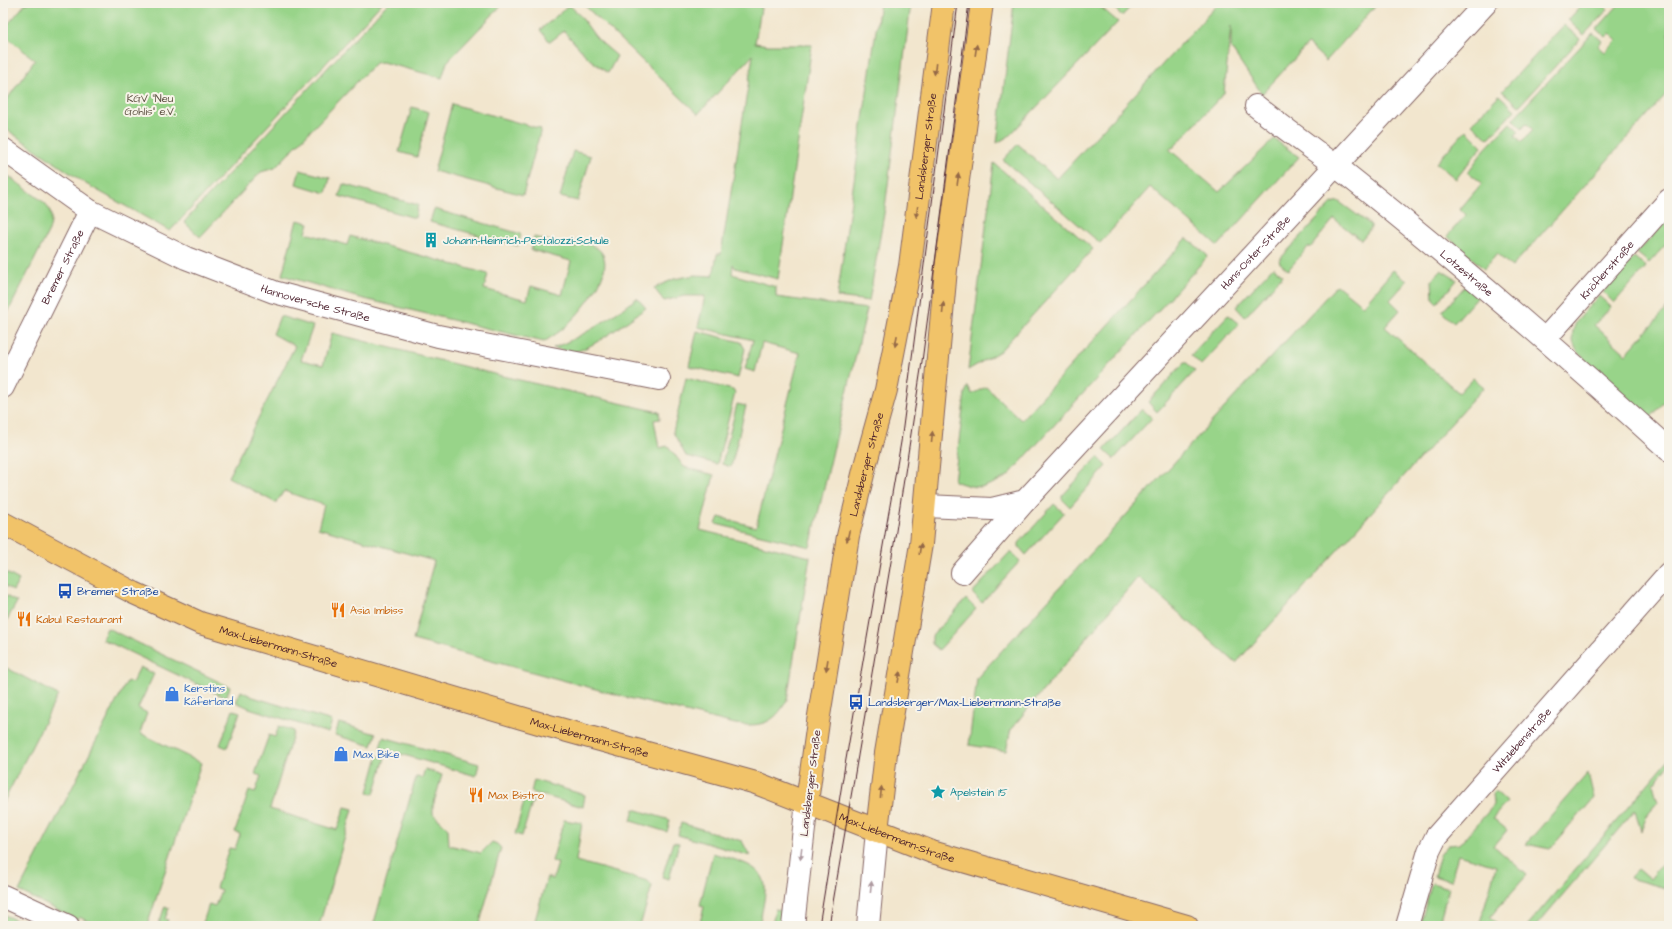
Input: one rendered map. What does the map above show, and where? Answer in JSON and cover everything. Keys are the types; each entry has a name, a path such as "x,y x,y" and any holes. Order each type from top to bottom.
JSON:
{"main road":[{"name":"Landsberger Straße","path":"807,802 818,722 848,536 866,462 886,390 910,266 944,3"},
{"path":"877,831 886,754 926,506 946,269 982,3"},
{"name":"Max-Liebermann-Straße","path":"3,522 171,611 200,623 535,722 756,783 943,856 1187,926"}],"street":[{"name":"Hans-Oster-Straße","path":"962,573 1025,501 1486,3"},
{"name":"Lotzestraße","path":"1256,106 1335,166 1420,235 1545,340 1669,450"},
{"name":"Hannoversche Straße","path":"3,148 90,211 186,258 274,292 438,336 659,379"},
{"name":"Knöflerstraße","path":"1545,340 1669,200"},
{"name":"Bremer Straße","path":"3,386 90,211"},
{"path":"926,506 992,509 1025,501"},
{"name":"Witzlebenstraße","path":"1407,926 1429,851 1436,838 1669,573"},
{"name":"Landsberger Straße","path":"793,926 807,802"},
{"path":"868,926 877,831"},
{"path":"3,896 68,926"}],"green space":[{"name":"KGV \"Neu Gohlis\" e.V.","path":"26,3 382,3 170,231 86,184 3,127 3,105 35,60 3,34 3,19 9,23"},
{"path":"388,3 504,3 447,62 442,78 382,62 375,63 275,168 261,172 200,237 184,222"},
{"path":"582,3 762,3 755,43 768,45 812,45 778,279 735,268 733,264 732,274 776,287 776,297 867,309 810,547 716,524 719,517 756,527 800,353 762,343 755,372 745,369 753,340 698,327 705,296 684,296 664,301 654,288 674,279 695,275 713,276 717,254 721,254 753,55 698,114"},
{"path":"880,3 911,3 885,208 869,301 837,297"},
{"path":"1014,3 1096,3 1118,22 1009,136 997,143"},
{"path":"1109,3 1134,3 1122,16"},
{"path":"1217,3 1378,3 1326,61 1308,44 1262,94 1231,48 1231,26 1224,93 1174,147 1169,149 1219,192 1274,139 1299,157 1218,246 1150,187 1100,243 1003,160 1018,144 1057,179 1217,5"},
{"path":"1584,3 1602,3 1608,9 1584,35 1568,20"},
{"path":"1620,3 1669,3 1669,91 1512,267 1497,254 1484,269 1447,236 1466,215 1460,209 1482,183 1468,172 1485,149 1510,123 1519,131 1515,136 1522,142 1533,130 1526,123 1522,128 1513,119 1593,33 1602,41 1598,46 1605,52 1617,40 1610,33 1606,37 1597,29"},
{"path":"569,5 579,14 597,38 617,56 608,73 588,58 564,31 550,42 540,30"},
{"path":"1564,25 1580,39 1519,106 1502,91"},
{"path":"1499,95 1515,110 1488,139 1472,124"},
{"path":"452,104 541,129 523,195 434,171"},
{"path":"412,107 429,112 417,157 399,152"},
{"path":"1466,130 1482,146 1456,179 1436,163"},
{"path":"573,151 591,156 578,201 560,197"},
{"path":"994,163 1093,249 1000,351 968,370"},
{"path":"300,170 330,178 326,193 296,184"},
{"path":"3,172 45,203 51,213 51,220 49,231 3,322"},
{"path":"343,184 418,205 415,218 339,196"},
{"path":"1338,201 1371,225 1371,228 1361,240 1334,219 1310,248 1309,246 1288,270 1280,263 1279,260 1332,203"},
{"path":"434,209 521,234 518,246 430,222"},
{"path":"1669,218 1669,241 1649,263 1637,253"},
{"path":"297,220 309,223 306,233 347,245 350,236 488,274 484,289 527,300 531,286 562,295 571,261 531,250 534,237 575,248 578,239 599,249 603,255 605,263 603,273 594,293 564,328 544,342 356,297 282,275"},
{"path":"1187,238 1208,256 1008,476 993,484 981,487 970,486 954,481 965,393 968,386 972,394 986,387 1021,420"},
{"path":"1634,257 1646,267 1614,303 1603,292"},
{"path":"1273,267 1283,275 1245,317 1236,307"},
{"path":"1393,270 1407,281 1390,300 1400,310 1385,327 1459,393 1473,378 1484,387 1236,663 1138,577 1011,729 1006,751 969,745 977,678 985,669 1337,285 1363,306"},
{"path":"1441,270 1457,280 1437,303 1433,299 1432,280"},
{"path":"1466,285 1478,296 1454,323 1442,312"},
{"path":"1599,296 1611,307 1594,325 1626,354 1669,306 1669,397 1650,418 1578,353 1574,344 1573,336 1576,322"},
{"path":"637,298 646,308 620,327 588,347 571,352 553,348 596,326"},
{"path":"1228,315 1239,324 1201,365 1191,355"},
{"path":"280,316 313,326 301,360 323,365 332,333 502,376 659,412 660,419 654,420 659,448 668,446 684,467 714,475 700,530 810,557 787,700 782,708 772,719 766,722 752,725 735,724 629,698 413,640 434,561 318,528 324,505 284,491 276,503 228,477 295,346 273,334"},
{"path":"697,331 741,342 745,349 738,378 689,366"},
{"path":"1184,363 1187,363 1195,371 1157,412 1148,402"},
{"path":"686,378 733,390 735,393 717,464 686,456 673,432"},
{"path":"737,404 746,406 731,467 722,464"},
{"path":"1142,409 1152,418 1114,459 1104,450"},
{"path":"1098,457 1107,466 1070,507 1062,499 1062,496"},
{"path":"1054,504 1064,513 1026,555 1019,547 1019,543"},
{"path":"1009,553 1020,561 982,603 973,594 973,592"},
{"path":"3,571 19,580 13,591 3,585"},
{"path":"4,595 17,602 3,627 3,598"},
{"path":"966,599 976,609 939,650 932,644 932,636"},
{"path":"107,628 230,687 226,698 102,639"},
{"path":"3,666 58,695 3,803"},
{"path":"140,667 154,674 138,708 147,713 140,733 201,763 147,926 99,926 79,917 77,920 19,891 127,681 132,683"},
{"path":"241,691 253,697 332,721 328,733 249,708 236,702"},
{"path":"233,710 240,712 227,748 220,745"},
{"path":"339,723 376,734 372,746 335,735"},
{"path":"279,726 294,731 270,809 337,830 345,807 353,809 319,926 202,926 209,904 215,906 221,890 216,888 229,848 235,849 240,834 235,832 249,791 255,793 261,776 255,774 269,735 275,737"},
{"path":"383,737 479,764 476,776 380,748"},
{"path":"378,756 385,758 374,794 368,792"},
{"path":"1669,759 1669,765 1653,784 1658,802 1648,813 1641,831 1635,810 1536,926 1527,926"},
{"path":"425,769 442,775 433,806 433,814 448,828 449,845 481,853 492,842 501,848 479,926 373,926 416,777 422,778"},
{"path":"1588,773 1594,798 1550,849 1526,844"},
{"path":"534,780 585,795 583,807 531,792"},
{"path":"1495,791 1507,802 1493,818 1507,830 1494,846 1527,875 1490,917 1500,926 1479,926 1496,866 1458,855 1451,881 1434,876 1440,855 1448,845 1460,844 1494,805 1493,793"},
{"path":"525,798 533,800 522,836 515,834"},
{"path":"634,809 670,820 667,832 631,821"},
{"path":"564,820 582,823 576,861 648,881 652,886 640,926 538,926 534,924 547,877 553,879 558,863 552,861"},
{"path":"681,823 742,841 750,856 678,835"},
{"path":"673,842 679,843 669,879 662,877"},
{"path":"713,853 737,860 753,867 759,872 765,886 765,895 759,926 693,926 695,921 700,922 704,907 700,905"},
{"path":"1669,856 1669,889 1629,878 1638,869 1650,879"},
{"path":"1432,883 1449,888 1438,926 1421,921"},
{"path":"165,906 169,908 165,919 168,920 166,926 158,926"},
{"path":"775,909 783,910 780,926 772,926"},
{"path":"3,914 28,926 3,926"}],"tram line":[{"path":"819,926 845,765 901,442 958,3"},
{"path":"829,926 894,544 921,369 969,3"}],"place":[{"name":"Johann-Heinrich-Pestalozzi-Schule","path":"431,240"},
{"name":"Bremer Straße","path":"65,591"},
{"name":"Asia Imbiss","path":"338,610"},
{"name":"Kabul Restaurant","path":"24,619"},
{"name":"Kerstins Käferland","path":"172,694"},
{"name":"Landsberger/Max-Liebermann-Straße","path":"856,702"},
{"name":"Max Bike","path":"341,754"},
{"name":"Apelstein 15","path":"938,792"},
{"name":"Max Bistro","path":"476,795"}]}
